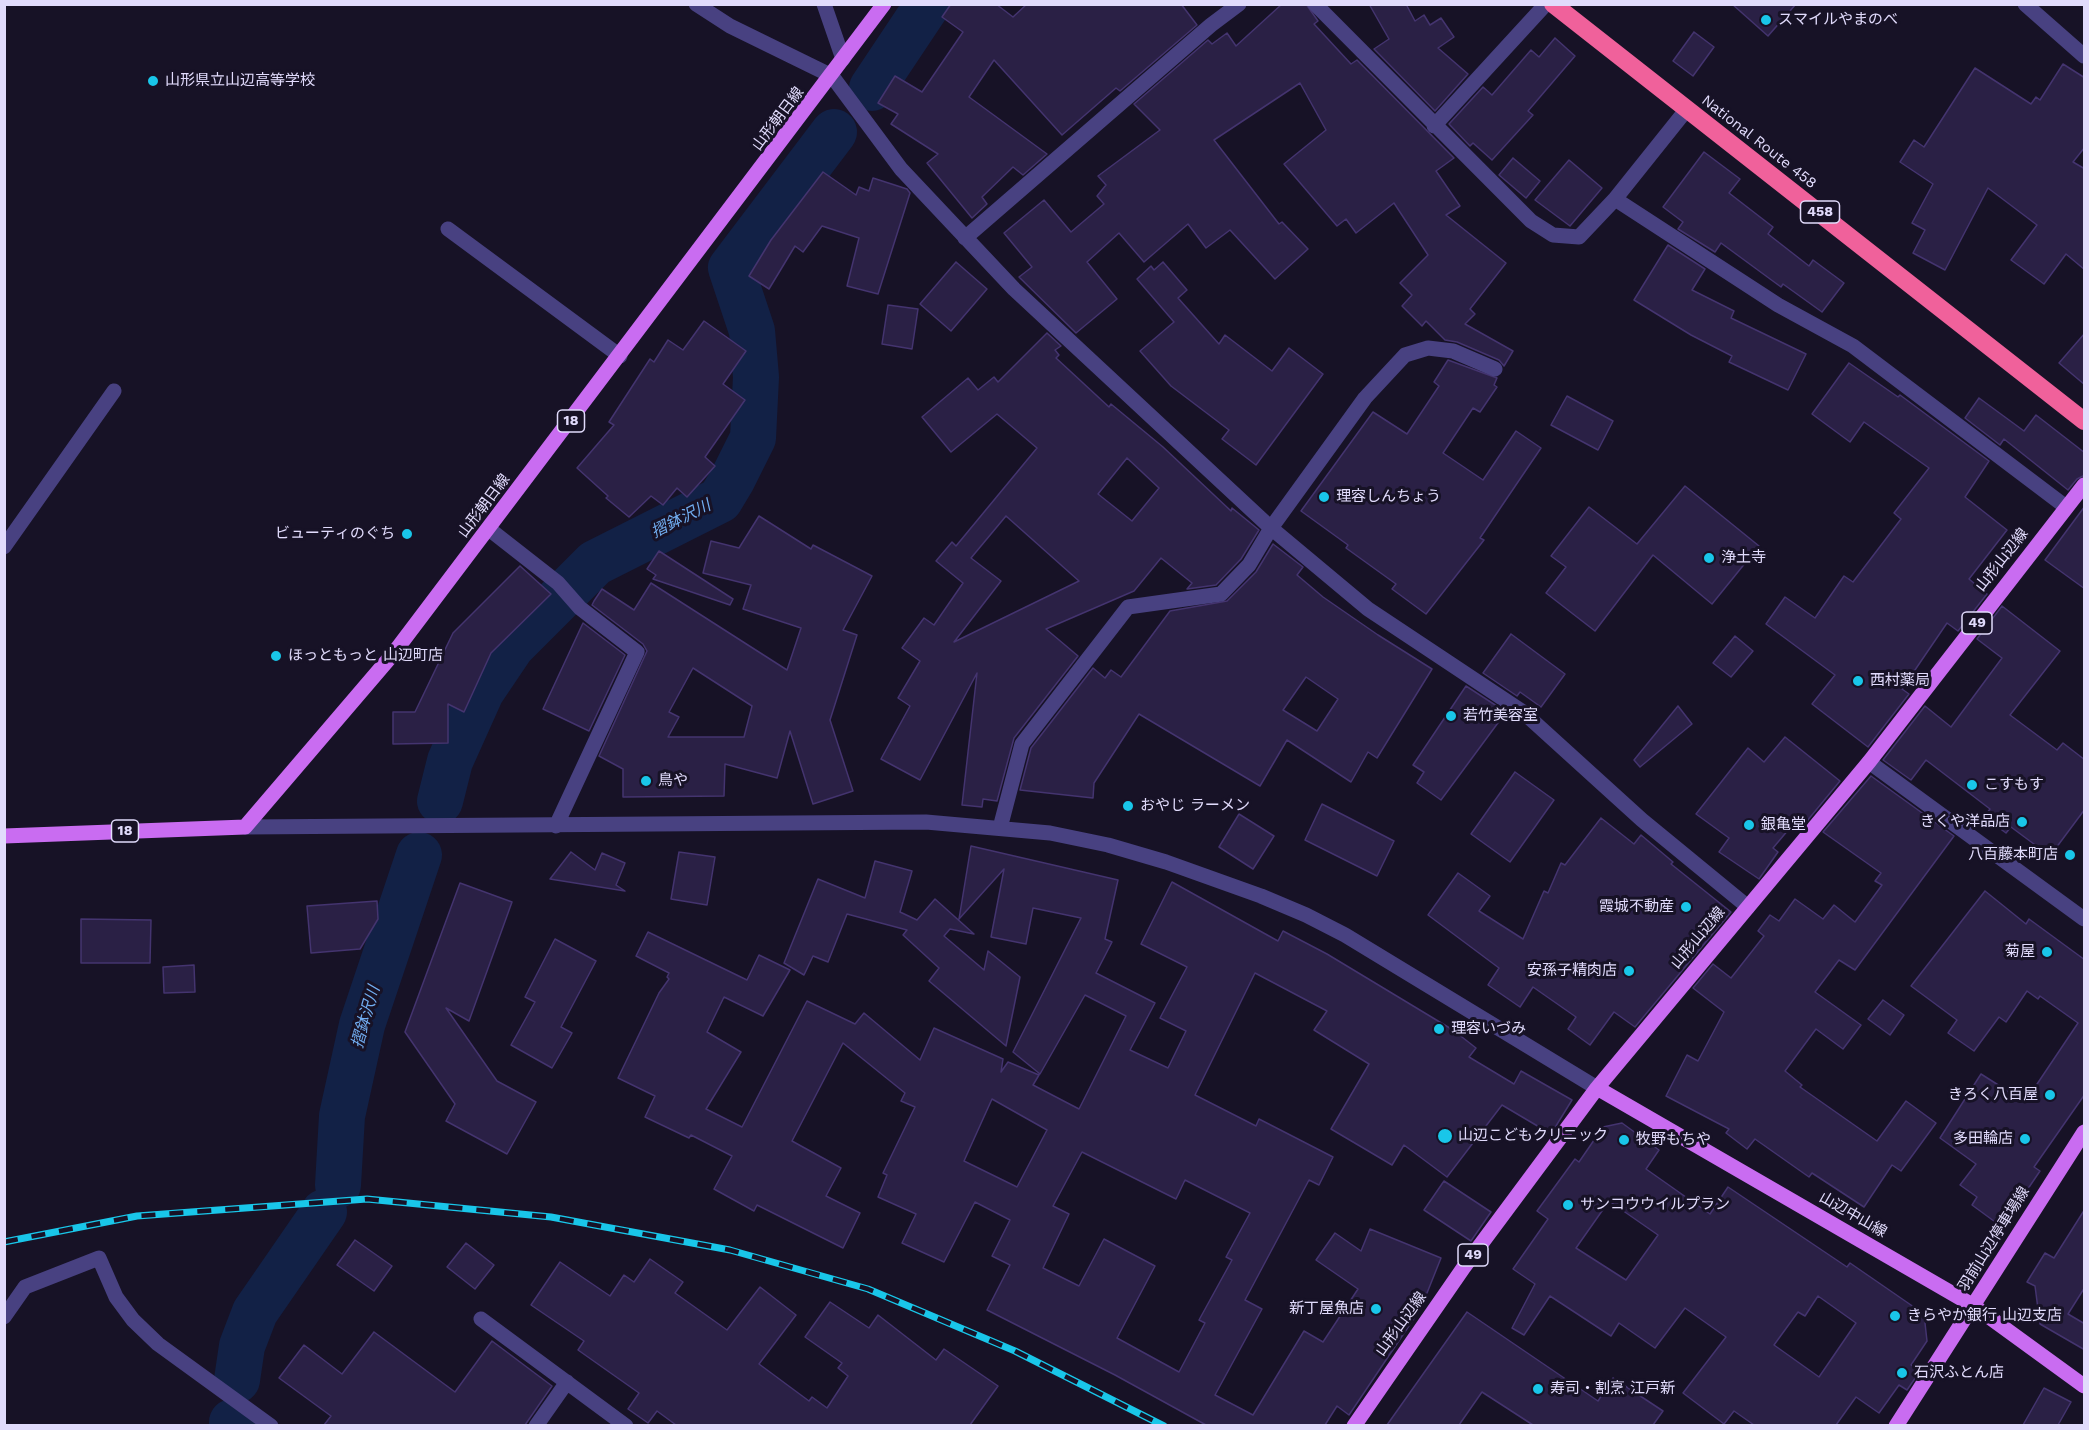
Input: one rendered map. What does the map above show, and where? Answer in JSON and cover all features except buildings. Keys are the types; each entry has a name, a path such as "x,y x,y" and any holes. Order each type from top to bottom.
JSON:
{"highway":[{"name":"National Route 458","path":"1553,4 2085,421"}],"main road":[{"name":"山形朝日線","path":"245,827 393,654 621,356 884,4"},
{"name":"山形山辺線","path":"1354,1425 1464,1267 1597,1088 1869,762 2085,485"},
{"name":"18","path":"4,836 245,827"},
{"name":"山辺中山線","path":"1597,1088 1974,1306 2085,1386"},
{"name":"羽前山辺停車場線","path":"1896,1425 2085,1132"}],"street":[{"path":"696,4 730,26 832,76 901,169 965,238 1085,357 1271,528 1368,609 1523,712 1642,820 1748,907"},
{"path":"824,4 843,59"},
{"path":"965,238 1211,25 1239,4"},
{"path":"1315,4 1530,221 1553,235 1579,237 1615,199 1686,109"},
{"path":"1434,126 1546,4"},
{"path":"2025,4 2085,56"},
{"path":"1615,199 1778,305 1853,346 2067,507"},
{"path":"448,229 621,356"},
{"path":"1000,828 1022,744 1128,607 1221,594 1249,565 1271,528 1365,398 1405,355 1428,348 1453,351 1495,369"},
{"path":"4,547 114,391"},
{"path":"489,529 558,583 580,608 637,652 556,826"},
{"path":"1869,762 2085,919"},
{"path":"245,827 926,822 1050,832 1108,845 1166,862 1279,904 1346,935 1597,1088"},
{"path":"4,1317 25,1287 99,1258 116,1297 133,1320 158,1344 271,1425"},
{"path":"481,1319 626,1425"},
{"path":"536,1425 567,1382"}],"waterway":[{"name":"摺鉢沢川","path":"872,88 928,4"},
{"name":"摺鉢沢川","path":"440,801 450,761 481,692 512,646 595,563 720,500 732,480 753,438 756,377 752,331 731,268 834,132"},
{"name":"摺鉢沢川","path":"338,1185 342,1116 362,1025 419,855"},
{"name":"摺鉢沢川","path":"237,1380 242,1346 255,1312 324,1212"}],"railway":[{"path":"4,1242 137,1216 367,1199 551,1217 730,1250 868,1289 1015,1351 1164,1426"}],"place":[{"name":"スマイルやまのべ","path":"1766,20"},
{"name":"山形県立山辺高等学校","path":"153,81"},
{"name":"理容しんちょう","path":"1324,497"},
{"name":"ビューティのぐち","path":"407,534"},
{"name":"浄土寺","path":"1709,558"},
{"name":"ほっともっと 山辺町店","path":"276,656"},
{"name":"西村薬局","path":"1858,681"},
{"name":"若竹美容室","path":"1451,716"},
{"name":"鳥や","path":"646,781"},
{"name":"こすもす","path":"1972,785"},
{"name":"おやじ ラーメン","path":"1128,806"},
{"name":"きくや洋品店","path":"2022,822"},
{"name":"銀亀堂","path":"1749,825"},
{"name":"八百藤本町店","path":"2070,855"},
{"name":"霞城不動産","path":"1686,907"},
{"name":"菊屋","path":"2047,952"},
{"name":"安孫子精肉店","path":"1629,971"},
{"name":"理容いづみ","path":"1439,1029"},
{"name":"きろく八百屋","path":"2050,1095"},
{"name":"山辺こどもクリニック","path":"1445,1136"},
{"name":"多田輪店","path":"2025,1139"},
{"name":"牧野もちや","path":"1624,1140"},
{"name":"サンコウウイルプラン","path":"1568,1205"},
{"name":"新丁屋魚店","path":"1376,1309"},
{"name":"きらやか銀行 山辺支店","path":"1895,1316"},
{"name":"石沢ふとん店","path":"1902,1373"},
{"name":"寿司・割烹 江戸新","path":"1538,1389"}]}
